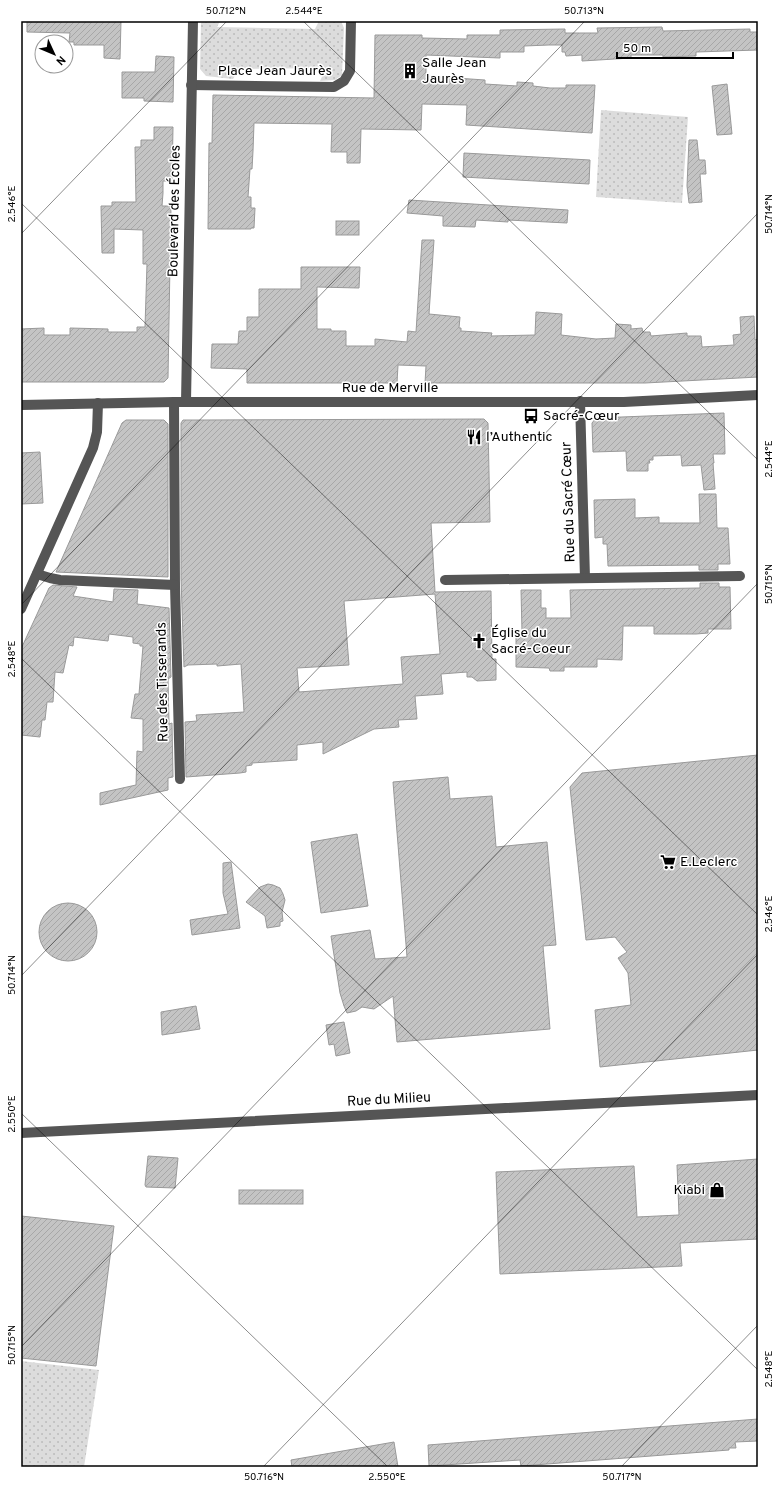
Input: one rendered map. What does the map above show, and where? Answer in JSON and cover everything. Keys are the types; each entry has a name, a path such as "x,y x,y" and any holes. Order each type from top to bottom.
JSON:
{"street":[{"name":"Boulevard des Écoles","path":"186,402 192,21"},
{"name":"Place Jean Jaurès","path":"191,85 334,88 344,82 350,71 351,21"},
{"name":"Rue de Merville","path":"21,405 174,402 624,402 758,395"},
{"name":"Rue du Sacré Cœur","path":"580,401 585,578"},
{"name":"Rue des Tisserands","path":"174,402 175,585 180,779"},
{"path":"21,609 93,448 97,432 98,403"},
{"path":"37,574 60,580 175,585"},
{"name":"Rue du Sacré Cœur","path":"445,580 740,576"},
{"name":"Rue du Milieu","path":"21,1133 758,1095"}],"shaded area":[{"path":"203,21 220,21 217,27 315,29 319,21 341,21 344,28 342,75 335,80 320,81 326,68 240,69 233,79 206,76 200,69 201,23"},
{"path":"601,110 688,117 682,203 596,197"},
{"path":"21,1361 99,1370 84,1467 21,1467"}],"building":[{"path":"27,21 121,21 120,59 104,58 104,45 74,45 74,34 27,32"},
{"path":"662,27 663,31 750,29 750,32 758,32 758,50 696,52 696,56 663,57 663,55 631,55 631,58 582,61 582,55 566,56 565,52 562,52 562,45 524,46 524,52 500,52 500,58 426,55 426,76 485,80 485,84 517,86 517,82 533,83 533,86 550,88 566,88 566,85 595,85 592,133 466,125 467,105 422,104 421,130 361,129 360,163 347,163 347,152 331,152 332,124 254,123 252,169 250,169 248,197 251,197 251,208 255,208 254,228 208,229 209,143 212,143 213,95 374,98 375,35 422,35 422,38 467,39 467,35 500,35 500,30 565,29 565,33 598,33 597,28"},
{"path":"156,56 174,57 173,102 144,101 144,98 122,98 122,72 155,72"},
{"path":"727,84 732,134 717,135 712,86"},
{"path":"154,127 173,127 172,181 163,181 162,206 171,206 168,378 164,382 21,382 21,329 44,328 44,335 70,335 70,328 108,329 108,332 137,332 137,327 145,327 147,264 143,264 143,230 114,229 114,253 102,253 101,206 112,206 112,202 136,202 135,147 141,147 141,140 154,140"},
{"path":"689,140 697,140 699,160 705,160 706,174 700,174 702,202 689,203 687,186"},
{"path":"464,153 590,160 589,184 463,177"},
{"path":"409,200 568,210 567,223 476,220 475,227 443,226 443,216 407,213"},
{"path":"336,221 359,221 359,235 336,235"},
{"path":"422,240 434,240 429,314 460,317 459,328 461,328 461,331 492,333 491,336 535,335 536,312 562,314 561,335 596,339 615,338 616,324 631,325 631,329 642,328 643,332 650,332 651,336 687,333 687,336 701,336 702,347 734,345 733,335 741,334 740,317 754,316 755,340 758,339 758,377 645,383 425,383 426,366 398,365 397,383 247,383 247,369 211,368 212,344 238,344 239,331 247,331 247,317 259,317 259,289 301,289 301,267 360,267 359,288 317,287 317,329 346,331 346,346 375,346 375,339 407,342 408,331 416,332"},
{"path":"724,413 725,454 713,454 715,489 704,490 701,465 682,466 681,455 653,456 653,460 649,460 650,463 648,463 648,471 627,471 626,451 593,452 592,423 596,418"},
{"path":"484,419 488,423 490,522 431,523 435,592 491,591 492,659 496,659 496,680 477,681 472,677 467,677 467,672 441,674 443,694 415,696 417,719 398,720 399,727 374,729 323,754 323,742 297,745 297,760 252,763 252,765 246,766 246,772 240,773 186,777 185,722 197,721 196,715 244,712 241,664 217,666 217,664 188,665 184,667 181,578 181,423 183,420","holes":["435,594 440,654 401,657 403,684 299,692 297,668 349,665 344,601"]},
{"path":"126,420 164,420 168,424 168,577 56,572 122,423"},
{"path":"40,452 43,503 21,504 21,453"},
{"path":"699,494 716,494 717,528 728,528 730,564 718,564 718,570 699,570 699,565 608,566 607,544 603,544 603,537 595,538 594,500 635,499 635,518 659,517 659,523 700,523"},
{"path":"700,583 719,583 719,587 730,587 731,629 708,629 708,633 696,634 654,634 654,626 623,626 622,660 597,659 597,667 564,667 564,671 550,671 549,668 516,667 516,632 522,632 521,590 541,590 541,608 546,608 546,618 571,618 570,590 700,588"},
{"path":"53,585 77,587 73,596 113,602 114,589 138,590 137,604 169,608 171,677 168,679 169,724 172,723 173,777 168,778 168,790 100,805 100,793 136,785 137,751 143,752 143,719 131,718 135,694 139,694 143,646 133,643 133,637 109,634 108,641 74,637 73,646 69,645 63,673 55,672 53,702 47,702 45,720 42,720 40,737 21,735 21,649 49,588"},
{"name":"E.Leclerc","path":"758,755 758,1050 600,1067 595,1010 631,1005 628,973 618,958 627,952 615,937 586,940 570,787 582,773"},
{"path":"448,777 450,799 492,796 496,847 547,842 556,945 543,946 550,1029 397,1042 393,996 374,1009 362,1007 356,1011 347,1013 344,1006 340,993 331,936 370,930 375,959 407,957 393,782"},
{"path":"357,834 368,906 321,913 311,842"},
{"path":"231,862 240,928 192,935 190,920 228,914 223,893 223,863"},
{"path":"268,884 280,888 285,900 282,912 283,921 280,922 280,926 267,928 265,916 246,902 260,887"},
{"path":"62,903 74,903 89,911 97,926 97,938 89,953 74,961 62,961 47,953 39,938 39,926 47,911"},
{"path":"196,1006 200,1029 162,1035 161,1012"},
{"path":"344,1022 350,1053 336,1056 334,1044 329,1045 326,1025"},
{"path":"148,1156 178,1158 175,1188 146,1187"},
{"path":"758,1159 758,1239 680,1243 682,1266 500,1274 496,1172 634,1166 637,1217 679,1215 677,1165"},
{"path":"239,1190 303,1190 303,1204 239,1204"},
{"path":"21,1216 114,1226 96,1366 21,1358"},
{"path":"758,1419 758,1441 735,1442 736,1448 729,1448 729,1450 521,1466 520,1460 429,1466 428,1445"},
{"path":"394,1442 398,1467 292,1467 291,1460"}],"place":[{"name":"Salle Jean Jaurès","path":"410,71"},
{"name":"Sacré-Cœur","path":"531,416"},
{"name":"l’Authentic","path":"474,437"},
{"name":"Église du Sacré-Coeur","path":"479,641"},
{"name":"E.Leclerc","path":"668,862"},
{"name":"Kiabi","path":"717,1190"}]}
